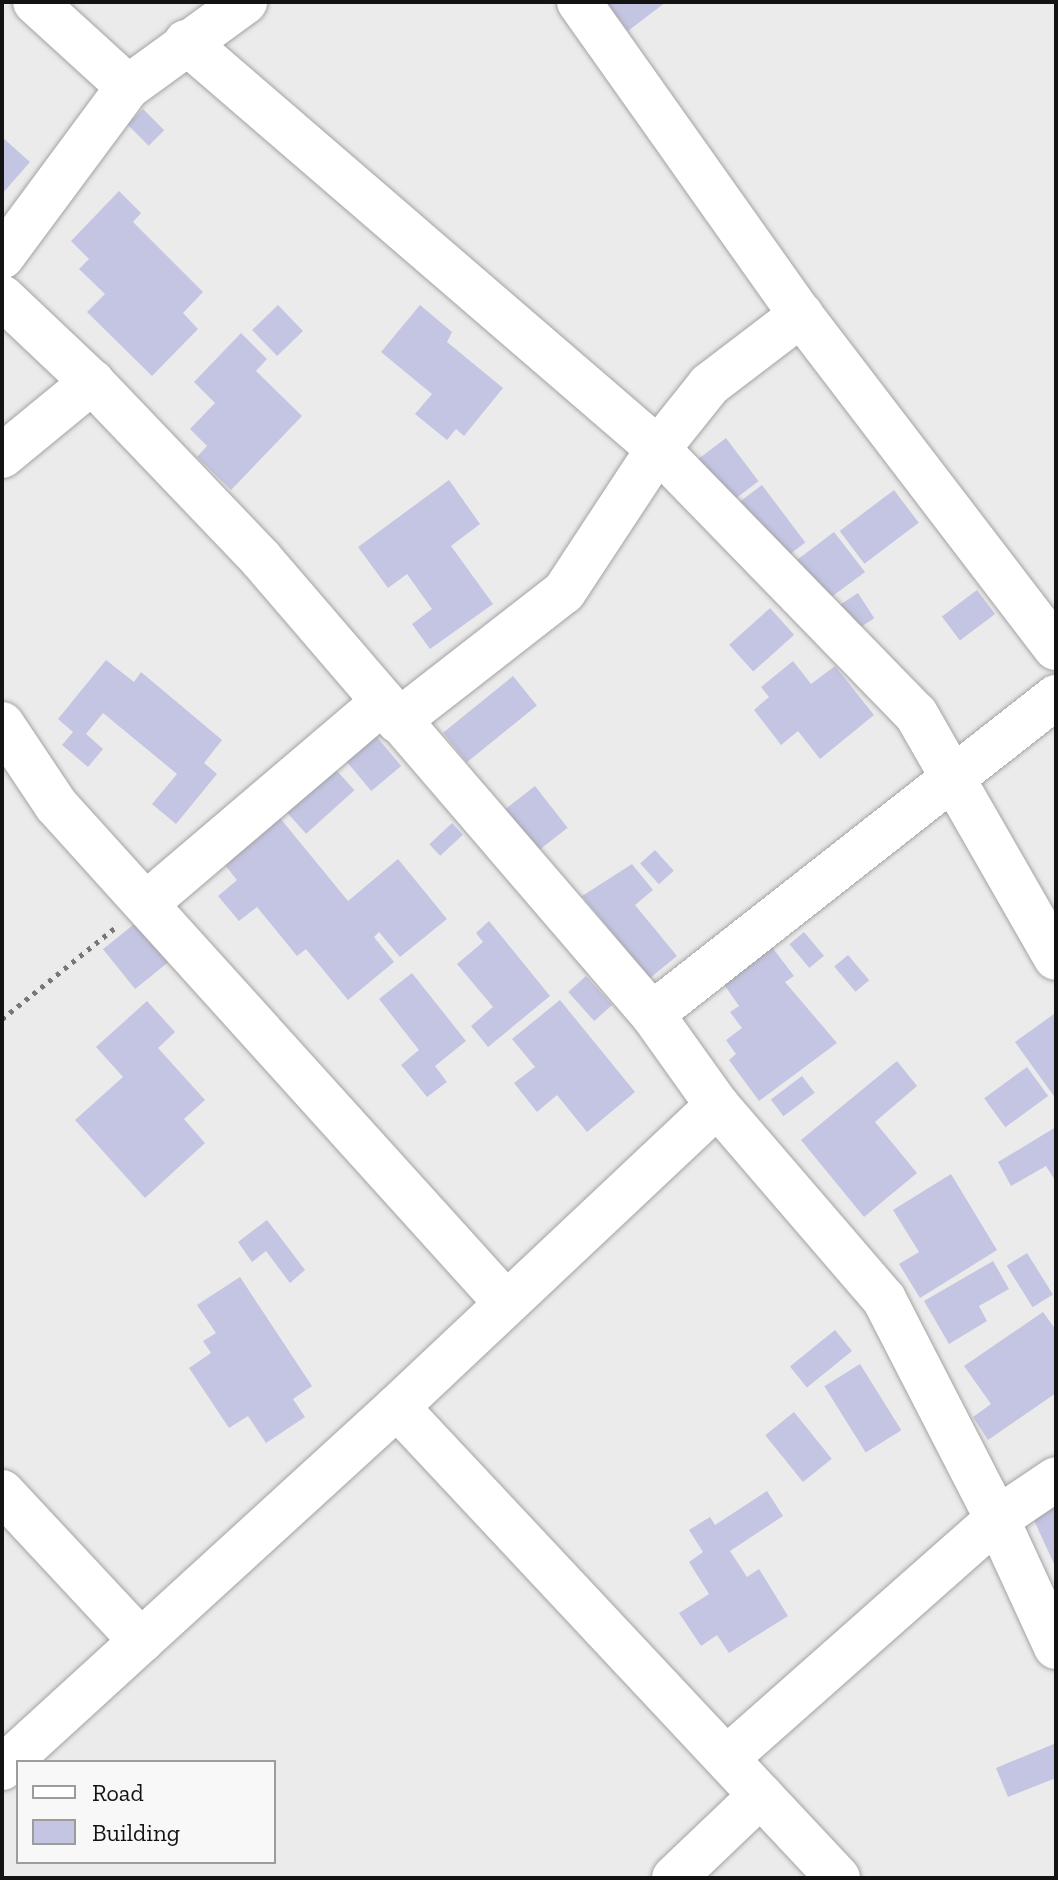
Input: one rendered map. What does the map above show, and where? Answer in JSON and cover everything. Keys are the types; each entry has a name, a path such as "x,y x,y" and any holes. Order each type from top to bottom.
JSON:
{"street":[{"path":"35,2 128,87"},
{"path":"2,257 128,87 245,2"},
{"path":"579,2 801,315 1056,648"},
{"path":"186,42 658,449 916,714 1056,958"},
{"path":"2,297 92,382 261,559 652,1014 717,1105 884,1299 997,1519 1056,1647"},
{"path":"148,902 391,712 564,592 658,449 709,385 801,315"},
{"path":"2,456 92,382"},
{"path":"652,1014 953,782 1056,697"},
{"path":"2,724 56,805 148,902 506,1303"},
{"path":"2,1768 397,1407 717,1105"},
{"path":"397,1407 728,1757 838,1878"},
{"path":"728,1757 997,1519 1056,1479"},
{"path":"2,1492 141,1641"},
{"path":"674,1878 761,1795"}],"path":[{"path":"2,1019 148,902"}],"building":[{"path":"606,2 666,2 628,31"},
{"path":"143,109 164,130 149,146 127,125"},
{"path":"2,137 30,162 2,194"},
{"path":"119,191 141,213 133,222 203,292 183,313 198,329 152,376 87,312 105,294 79,269 89,259 71,241"},
{"path":"278,305 303,331 277,356 252,330"},
{"path":"420,305 452,332 447,342 503,388 464,436 456,429 447,440 415,414 432,394 381,352"},
{"path":"241,333 267,359 256,371 302,416 231,490 197,457 207,446 190,429 215,403 194,382"},
{"path":"726,438 758,481 724,507 692,464"},
{"path":"449,480 480,524 451,546 493,604 430,649 412,624 432,609 407,574 388,588 358,547"},
{"path":"762,485 805,543 773,567 730,509"},
{"path":"894,490 919,523 864,564 840,531"},
{"path":"834,532 865,572 826,601 785,569"},
{"path":"977,590 995,614 960,640 942,616"},
{"path":"858,593 874,618 848,636 831,610"},
{"path":"770,608 794,635 753,672 729,645"},
{"path":"106,660 134,682 141,672 222,740 204,763 217,774 176,824 152,804 177,774 103,713 86,734 103,749 88,767 62,745 73,732 58,719"},
{"path":"793,661 811,684 835,666 874,715 820,759 798,731 781,745 754,710 769,697 761,687"},
{"path":"513,676 537,706 467,762 443,733"},
{"path":"371,730 401,766 371,791 341,755"},
{"path":"329,762 354,790 306,834 281,805"},
{"path":"535,786 568,828 538,851 505,809"},
{"path":"280,818 348,901 398,859 447,919 400,957 379,932 374,937 394,962 348,1000 306,949 297,956 257,907 239,921 218,896 237,880 224,864"},
{"path":"452,823 463,835 440,856 429,844"},
{"path":"655,850 674,871 659,884 640,863"},
{"path":"632,864 653,890 635,905 677,956 650,978 582,896"},
{"path":"138,921 170,961 135,989 103,949"},
{"path":"489,921 550,996 488,1047 471,1026 493,1007 457,964 483,942 476,933"},
{"path":"804,932 824,956 809,968 789,944"},
{"path":"772,947 794,976 785,982 837,1043 759,1101 729,1060 736,1054 726,1040 742,1028 730,1012 739,1006 723,983"},
{"path":"848,955 869,980 855,992 834,967"},
{"path":"412,973 466,1041 435,1066 447,1082 427,1097 401,1065 419,1050 379,999"},
{"path":"586,976 612,1005 594,1021 568,992"},
{"path":"560,1000 635,1092 587,1132 557,1095 537,1112 514,1083 535,1067 512,1039"},
{"path":"147,1001 175,1032 158,1048 205,1100 184,1119 205,1143 145,1198 75,1120 123,1077 96,1047"},
{"path":"1054,1014 1056,1017 1056,1099 1015,1042"},
{"path":"897,1061 917,1086 875,1122 917,1173 864,1217 801,1140"},
{"path":"1027,1067 1048,1096 1005,1127 984,1098"},
{"path":"802,1076 815,1093 783,1116 771,1099"},
{"path":"1056,1127 1056,1182 1046,1166 1011,1186 998,1162"},
{"path":"951,1174 997,1250 920,1298 899,1264 919,1252 893,1210"},
{"path":"267,1220 305,1270 290,1283 266,1251 252,1262 238,1242"},
{"path":"1027,1253 1053,1295 1033,1307 1007,1266"},
{"path":"993,1261 1009,1289 979,1306 987,1321 949,1344 924,1301"},
{"path":"240,1277 312,1386 293,1399 305,1417 266,1443 248,1416 229,1428 189,1368 211,1353 203,1341 216,1333 197,1305"},
{"path":"1043,1312 1056,1330 1056,1393 988,1440 973,1417 991,1404 964,1366"},
{"path":"835,1330 852,1351 807,1387 790,1367"},
{"path":"860,1364 901,1430 866,1452 824,1386"},
{"path":"794,1412 832,1459 803,1482 765,1435"},
{"path":"767,1491 783,1516 730,1551 747,1577 759,1569 788,1616 729,1653 717,1635 701,1646 679,1613 709,1594 689,1562 703,1552 689,1530 710,1517 715,1525"},
{"path":"1056,1504 1056,1568 1032,1516"},
{"path":"1056,1743 1056,1778 1008,1797 996,1768"}]}
